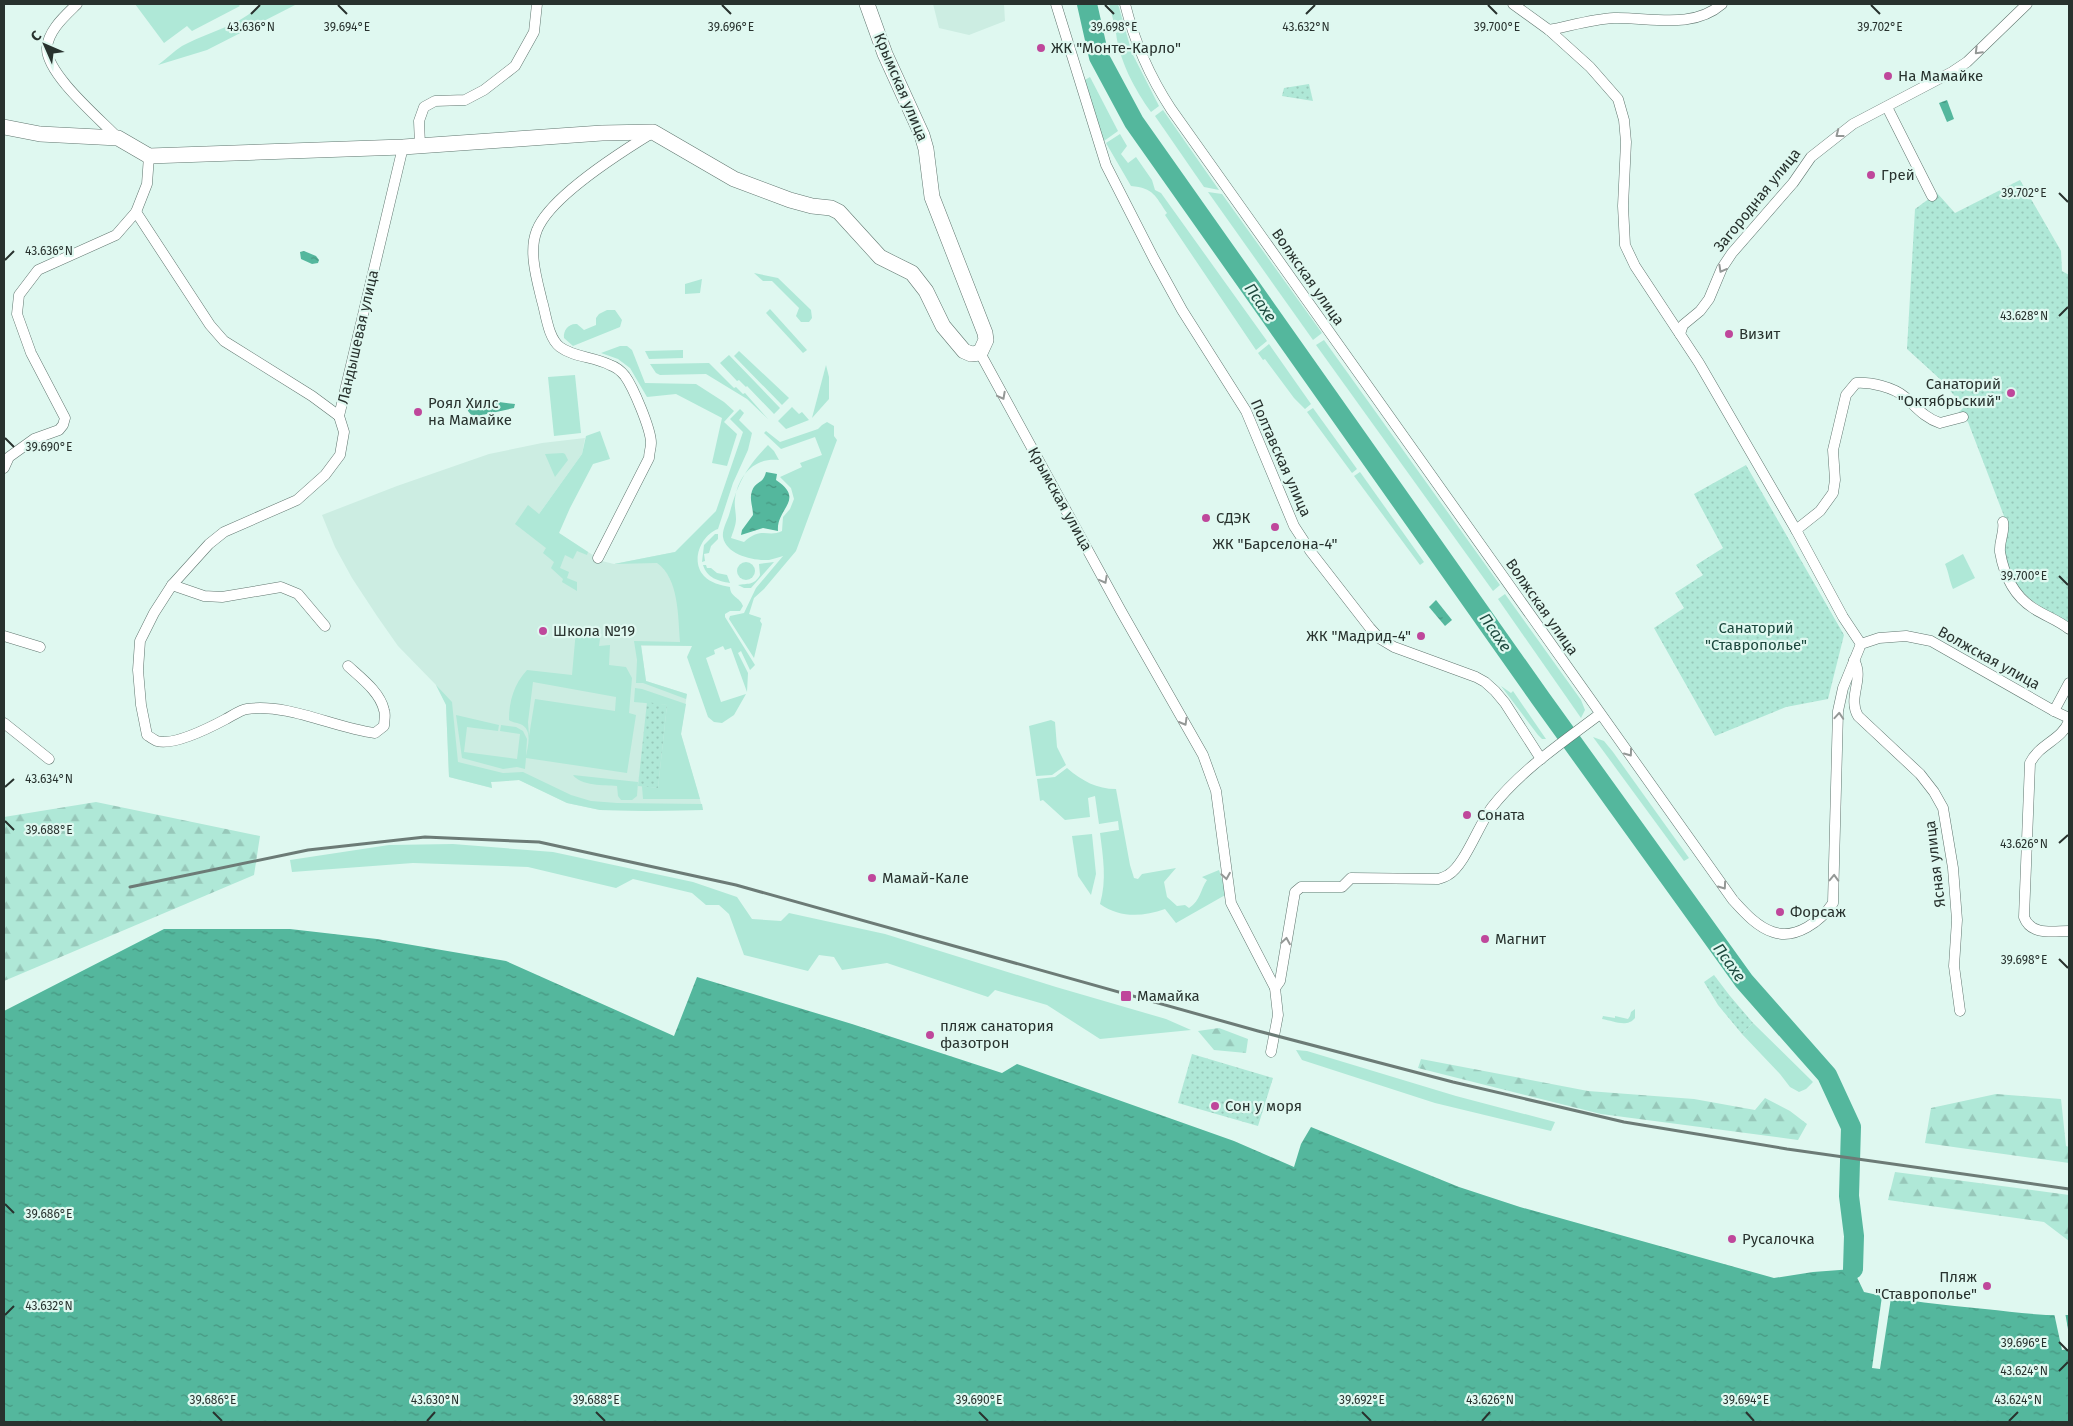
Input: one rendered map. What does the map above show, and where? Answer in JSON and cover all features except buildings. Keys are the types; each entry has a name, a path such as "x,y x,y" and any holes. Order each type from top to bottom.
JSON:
{"street":[{"path":"77,4 56,26 47,46 48,56 55,70 80,102 118,138 149,156 403,147 602,133 653,132 734,179 790,200 812,206 831,208 839,212 880,257 912,273 926,291 944,326 964,351 970,354 980,353"},
{"path":"420,146 418,122 424,108 435,101 465,100 484,90 515,66 534,32 538,4"},
{"name":"Крымская улица","path":"867,4 885,54 922,134 926,149 932,197 985,333 986,340 980,353 1121,611 1203,755 1216,791 1230,903 1275,988 1278,1015 1271,1052"},
{"name":"Полтавская улица","path":"1056,4 1106,165 1178,302 1246,411 1294,526 1302,539 1379,638 1394,647 1485,682 1505,703 1541,759"},
{"name":"Волжская улица","path":"1125,4 1138,44 1157,85 1171,109 1733,900 1759,924 1773,932 1785,934 1801,930 1816,922 1833,903 1838,711 1854,660 1862,644 1879,638 1906,636 1930,641 2069,719"},
{"path":"1513,4 1549,30 1590,67 1618,99 1624,120 1626,142 1623,206 1625,245 1635,266 1680,334 1796,530 1843,617 1862,644"},
{"path":"1549,30 1613,18 1659,20 1701,17 1722,4"},
{"name":"Загородная улица","path":"1680,334 1684,325 1700,312 1709,299 1722,268 1732,253 1793,183 1811,157 1853,124 1952,72 1967,62 2027,4"},
{"path":"1887,107 1932,196"},
{"path":"4,127 40,134 118,138"},
{"path":"598,558 648,458 651,444 650,434 626,377 620,370 611,365 559,347 553,338 537,280 533,246 536,231 543,219 576,186 626,149 653,132"},
{"name":"Ландышевая улица","path":"136,212 210,325 224,341 312,396 339,416 403,147"},
{"path":"4,468 9,457 34,439 60,430 65,418 31,353 17,314 19,295 38,270 116,235 136,212 148,184 149,156"},
{"path":"1796,530 1820,511 1833,493 1835,480 1833,450 1846,395 1856,383 1864,382 1893,390 1904,396 1922,414 1940,423 1963,417"},
{"path":"339,416 344,432 340,455 325,475 297,500 224,532 210,544 172,585 154,613 140,642 138,670 141,705 147,735 157,741 178,740 219,723 245,709 262,709 299,714 355,731 375,733 384,726 385,710 379,697 348,666"},
{"path":"2002,522 2004,528 2000,540 2000,550 2004,570 2011,587 2032,607 2060,622 2069,630"},
{"path":"172,585 204,596 222,597 281,587 298,594 325,626"},
{"path":"4,636 40,647"},
{"name":"Ясная улица","path":"1854,660 1858,666 1859,678 1853,700 1858,716 1920,774 1934,792 1943,808 1953,868 1957,920 1954,966 1960,1011"},
{"path":"2054,711 2069,683"},
{"name":"Крымская улица","path":"1275,988 1280,981 1295,892 1302,887 1342,887 1351,878 1438,879 1448,875 1457,867 1492,808 1516,782 1541,759 1600,714"},
{"path":"2069,719 2066,728 2038,750 2030,763 2024,917 2028,926 2034,930 2069,931"},
{"path":"4,723 49,759"}],"shaded area":[{"path":"933,4 1004,4 1005,21 969,35 939,28"},
{"name":"Школа №19","path":"585,438 582,454 539,514 559,533 602,561 614,564 675,552 693,646 641,646 646,681 687,694 681,734 703,810 600,810 567,803 519,780 491,782 492,788 449,777 446,704 436,685 398,646 352,578 335,547 322,515 397,486 489,454 542,443"}],"green space":[{"path":"135,4 238,4 240,6 192,31 187,26 164,43"},
{"path":"261,4 297,4 207,50 158,65 182,46 234,23 253,12"},
{"path":"1109,4 1118,4 1132,53 1159,106 1151,112 1139,94 1120,54 1116,33 1123,30 1120,21 1114,23"},
{"path":"1090,77 1118,131 1104,141 1083,81"},
{"path":"1309,84 1313,101 1282,96 1284,88"},
{"path":"1163,110 1219,190 1204,187 1155,116"},
{"path":"1120,134 1127,146 1121,154 1128,163 1136,157 1152,180 1155,190 1161,193 1267,341 1256,350 1165,215 1167,213 1153,194 1145,189 1131,186 1106,143"},
{"name":"Санаторий \"Октябрьский\"","path":"2020,180 2061,251 2062,271 2069,275 2069,627 2027,596 2011,576 2006,564 2004,550 2006,530 2004,516 1968,422 1959,412 1964,407 1941,380 1907,349 1915,209 1937,193 1955,213"},
{"path":"1208,192 1222,194 1322,333 1313,340"},
{"path":"754,273 778,278 811,310 812,318 809,322 801,322 796,316 799,308 772,281 763,281"},
{"path":"702,279 700,293 685,294 685,284"},
{"path":"770,309 807,350 803,353 766,313"},
{"path":"607,310 615,310 622,320 620,327 573,346 564,338 564,332 569,326 577,324 584,330 596,325 596,318"},
{"path":"1324,340 1500,585 1493,591 1316,345"},
{"path":"1269,344 1311,404 1305,409 1294,398 1265,359 1263,360 1258,353"},
{"path":"620,346 627,346 632,350 645,383 696,384 724,402 734,411 724,422 737,434 727,466 712,463 722,418 676,394 647,397 630,368 618,359 601,353"},
{"path":"683,350 683,358 649,359 645,351"},
{"path":"739,351 789,398 782,405 734,356"},
{"path":"729,355 780,408 774,414 747,386 739,380 737,381 720,363"},
{"path":"709,363 734,388 736,387 743,394 745,393 768,419 747,399 706,374 660,375 656,373 650,364"},
{"path":"826,365 829,377 829,399 812,418"},
{"path":"575,375 581,433 554,436 548,377"},
{"path":"792,407 799,414 802,412 809,420 786,429 778,421"},
{"path":"1313,408 1357,469 1352,473 1307,412"},
{"path":"740,409 744,413 739,420 752,433 748,450 733,483 718,529 712,532 702,543 698,556 700,570 704,576 713,582 730,587 732,593 742,603 743,606 740,611 730,611 725,614 725,617 755,665 750,670 741,651 738,653 748,673 747,692 731,648 725,650 723,646 714,650 715,654 706,658 721,702 746,694 734,715 722,723 714,722 708,717 687,657 692,646 641,645 646,681 687,694 686,699 643,683 636,683 637,660 634,641 680,642 676,599 670,578 657,563 614,564 675,552 716,511 743,432 730,419"},
{"path":"827,422 834,426 834,436 837,440 796,551 754,598 749,614 761,618 762,624 754,658 729,619 730,616 744,613 756,588 783,556 769,560 749,558 741,556 725,543 723,531 736,492 736,521 731,538 744,542 760,533 777,533 782,531 783,517 790,509 794,499 791,488 780,477 802,467 800,463 822,455 815,437 781,449 764,433 766,431 780,442 818,429"},
{"path":"600,431 610,459 593,464 559,533 588,552 587,555 577,551 573,559 565,555 560,568 569,572 567,578 577,582 577,591 562,582 563,579 551,568 554,562 543,553 546,548 515,524 528,505 539,514 582,454 586,436"},
{"path":"768,445 774,451 779,460 762,462 755,465 745,474"},
{"path":"563,453 568,460 555,477 545,454"},
{"name":"Санаторий \"Ставрополье\"","path":"1746,465 1844,635 1828,699 1786,707 1715,736 1654,628 1684,608 1675,593 1703,575 1696,565 1723,548 1694,494"},
{"path":"1360,472 1424,562 1420,565 1354,476"},
{"path":"715,534 718,534 718,539 711,546 709,553 704,554 705,561 702,562 704,545"},
{"path":"1963,554 1975,578 1953,589 1945,564"},
{"path":"742,562 750,562 755,567 753,578 742,580 737,575 737,567"},
{"path":"774,562 751,588 744,588 738,585 750,583 758,579 760,575 759,564"},
{"path":"703,565 717,573 727,575 730,583 710,576"},
{"path":"1505,594 1581,700 1585,710 1581,718 1498,599"},
{"path":"576,630 601,632 599,646 610,645 609,665 626,667 632,678 629,713 636,715 627,773 526,758 525,769 517,767 503,769 462,758 456,715 499,725 498,731 467,727 464,752 517,759 520,734 500,731 501,725 516,727 523,731 527,739 526,756 529,738 527,730 524,726 509,720 511,700 519,681 527,670 572,675","holes":["533,682 616,697 615,711 535,699 529,736 528,722"]},
{"path":"436,685 452,702 458,762 503,773 523,772 571,795 591,801 702,804 703,810 600,810 567,803 519,780 491,782 492,788 449,777 446,705"},
{"path":"1501,686 1511,693 1513,691 1546,739 1542,739 1538,735"},
{"path":"635,688 686,704 681,734 700,799 643,799 642,786 658,788 667,705 634,702"},
{"path":"647,702 667,705 658,788 638,786"},
{"path":"1051,720 1055,722 1057,747 1066,765 1052,775 1036,776 1029,726"},
{"path":"1593,737 1604,741 1613,752 1689,858 1684,861"},
{"path":"1067,768 1078,777 1090,783 1102,788 1116,789 1134,878 1138,879 1142,874 1176,868 1164,882 1167,897 1177,906 1185,905 1189,908 1198,898 1207,880 1202,877 1219,870 1227,894 1176,923 1165,909 1148,914 1131,915 1115,912 1100,904 1104,877 1100,833 1119,830 1118,821 1099,824 1095,796 1088,798 1090,817 1065,820 1043,800 1040,801 1037,779 1055,777"},
{"path":"573,775 638,782 637,796 632,800 621,800 618,796 617,786 587,783"},
{"path":"96,802 260,836 254,875 4,981 4,817"},
{"path":"1092,834 1096,874 1091,895 1078,876 1072,836"},
{"path":"453,844 553,852 693,882 737,897 752,919 781,921 789,913 885,934 1166,1019 1191,1030 1100,1039 1047,1005 995,990 988,997 887,963 842,970 834,957 819,955 808,971 744,955 729,914 719,905 706,905 692,893 633,879 616,888 528,867 413,863 292,872 290,860 389,845"},
{"path":"1714,975 1753,1023 1742,1034 1718,1005 1704,982"},
{"path":"1635,1009 1635,1018 1628,1023 1602,1019 1603,1016 1615,1018 1615,1016 1628,1019 1631,1012"},
{"path":"1753,1023 1813,1082 1806,1089 1799,1092 1790,1087 1742,1034"},
{"path":"1219,1028 1248,1039 1246,1053 1214,1050 1198,1031"},
{"path":"1296,1050 1307,1051 1456,1096 1555,1122 1551,1131 1435,1103 1302,1060"},
{"path":"1192,1054 1273,1078 1258,1126 1178,1103"},
{"path":"1421,1059 1588,1091 1694,1099 1755,1110 1765,1098 1790,1111 1807,1124 1798,1140 1601,1114 1418,1068"},
{"path":"1996,1094 2061,1099 2066,1146 2069,1147 2069,1163 1925,1143 1931,1108"},
{"path":"1895,1172 2069,1195 2069,1241 2044,1222 1888,1200"}],"water":[{"path":"1947,100 1954,119 1947,122 1939,103"},
{"path":"304,251 316,256 319,260 318,263 312,264 301,259 300,252"},
{"path":"493,399 499,402 515,404 514,408 473,417 468,411 467,405 471,400 485,403"},
{"path":"766,472 777,474 776,480 789,493 789,499 781,516 778,531 763,528 741,535 742,530 753,515 752,491 755,485 763,479"},
{"path":"1436,600 1452,620 1445,626 1429,607"},
{"path":"164,929 290,929 377,939 506,961 674,1036 697,977 852,1024 1002,1073 1017,1064 1234,1141 1294,1167 1301,1144 1311,1127 1459,1187 1520,1207 1774,1278 1813,1272 1853,1269 1864,1292 1924,1302 2048,1315 2069,1315 2069,1422 4,1422 4,1011"}],"pier":[{"path":"1882,1296 1891,1298 1880,1369 1872,1368"},
{"path":"2065,1312 2069,1335 2069,1349 2062,1350 2054,1313"}],"waterway":[{"name":"Псахе","path":"1087,4 1099,57 1134,122 1541,699 1744,981 1827,1075 1851,1127 1849,1196 1854,1236 1853,1269"}],"railway":[{"path":"130,887 308,850 425,837 539,842 736,885 1258,1031 1453,1082 1624,1122 1787,1149 2069,1189"}],"place":[{"name":"ЖК \"Монте-Карло\"","path":"1041,48"},
{"name":"На Мамайке","path":"1888,76"},
{"name":"Грей","path":"1871,175"},
{"name":"Визит","path":"1729,334"},
{"name":"Санаторий \"Октябрьский\"","path":"2011,393"},
{"name":"Роял Хилс на Мамайке","path":"418,412"},
{"name":"СДЭК","path":"1206,518"},
{"name":"ЖК \"Барселона-4\"","path":"1275,527"},
{"name":"Школа №19","path":"543,631"},
{"name":"ЖК \"Мадрид-4\"","path":"1421,636"},
{"name":"Соната","path":"1467,815"},
{"name":"Мамай-Кале","path":"872,878"},
{"name":"Форсаж","path":"1780,912"},
{"name":"Магнит","path":"1485,939"},
{"name":"Мамайка","path":"1126,996"},
{"name":"пляж санатория фазотрон","path":"930,1035"},
{"name":"Сон у моря","path":"1215,1106"},
{"name":"Русалочка","path":"1732,1239"},
{"name":"Пляж \"Ставрополье\"","path":"1987,1286"}]}
